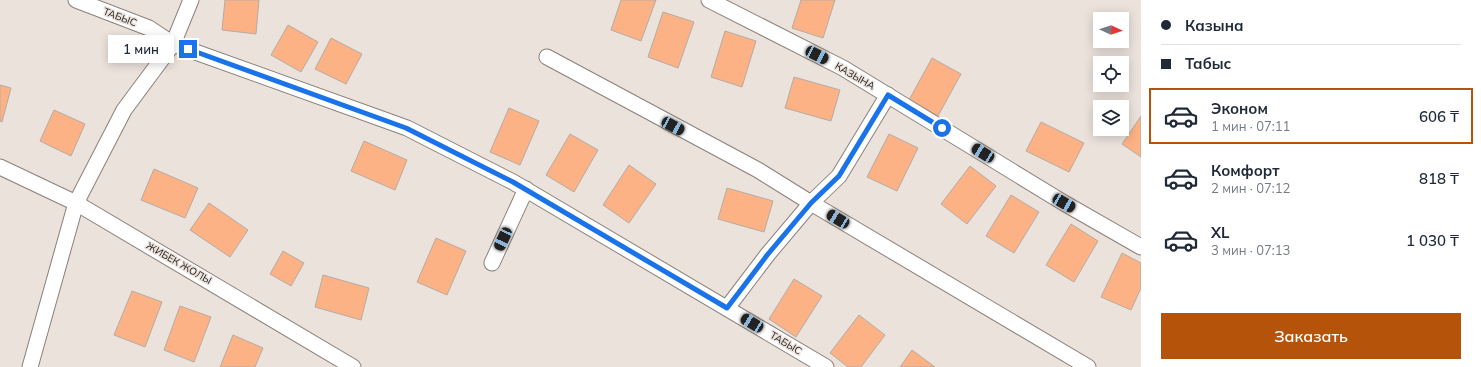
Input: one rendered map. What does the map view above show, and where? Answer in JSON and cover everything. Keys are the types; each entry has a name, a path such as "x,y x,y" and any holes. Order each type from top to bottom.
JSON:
{"street":[{"name":"ТАБЫС","path":"76,0 149,28 173,44 406,128 526,189 826,367"},
{"path":"30,367 76,203 124,110 173,44 191,0"},
{"name":"КАЗЫНА","path":"709,0 844,68 1064,203 1141,247"},
{"path":"547,57 758,170 1088,367"},
{"path":"727,308 768,254 811,203 839,176 888,95"},
{"name":"ЖИБЕК ЖОЛЫ","path":"0,167 76,203 353,367"},
{"path":"492,263 526,189"}],"building":[{"path":"225,0 259,0 256,34 222,30"},
{"path":"621,0 656,0 641,41 611,30"},
{"path":"801,0 835,0 823,38 792,28"},
{"path":"663,12 694,22 678,68 648,57"},
{"path":"288,25 318,42 301,72 271,55"},
{"path":"725,31 756,41 742,87 711,77"},
{"path":"331,38 362,54 346,84 315,69"},
{"path":"932,58 961,74 938,116 909,100"},
{"path":"794,77 840,90 831,121 785,108"},
{"path":"0,85 11,88 2,122 0,121"},
{"path":"509,108 539,121 520,165 490,152"},
{"path":"54,110 85,124 71,156 40,141"},
{"path":"1141,116 1141,157 1122,144 1129,136"},
{"path":"1041,122 1084,143 1069,172 1026,151"},
{"path":"570,134 598,150 574,192 546,175"},
{"path":"889,134 918,148 897,191 867,177"},
{"path":"364,141 407,160 395,190 351,171"},
{"path":"629,165 656,184 629,223 603,205"},
{"path":"970,166 996,186 967,224 941,204"},
{"path":"154,169 198,188 185,218 141,200"},
{"path":"727,188 773,201 764,232 718,219"},
{"path":"1011,195 1039,212 1014,253 986,236"},
{"path":"209,203 248,230 230,257 190,230"},
{"path":"1071,224 1098,241 1074,282 1046,265"},
{"path":"436,238 466,251 447,295 417,282"},
{"path":"283,251 304,263 291,286 270,274"},
{"path":"1122,253 1141,263 1141,288 1131,310 1101,297"},
{"path":"323,275 369,288 361,320 315,307"},
{"path":"794,279 822,296 796,337 769,319"},
{"path":"132,291 162,302 145,347 114,335"},
{"path":"180,306 211,317 194,362 164,350"},
{"path":"859,315 885,335 861,367 848,367 830,353"},
{"path":"233,335 263,348 255,367 220,367"},
{"path":"912,350 935,367 900,367"}],"route":[{"path":"188,49 406,128 513,182 727,308 768,254 811,203 839,176 888,95 942,128"}]}
